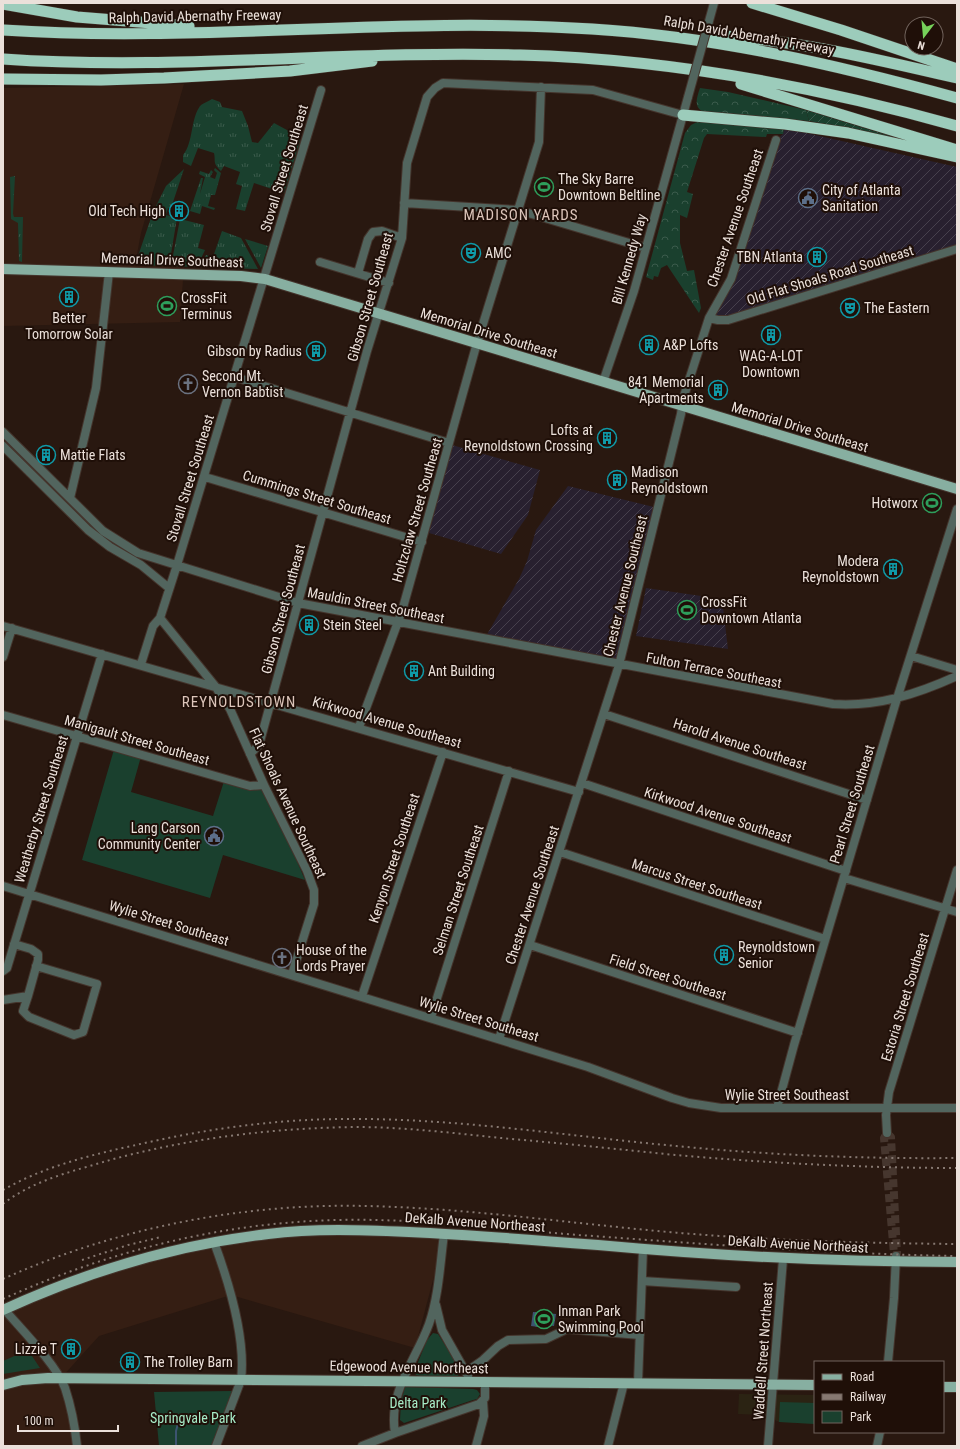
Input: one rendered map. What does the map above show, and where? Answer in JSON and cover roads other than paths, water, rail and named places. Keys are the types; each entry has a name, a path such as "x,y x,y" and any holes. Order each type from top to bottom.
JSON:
{"highway":[{"path":"752,3 841,30 957,69"},
{"path":"3,4 77,17 256,31"},
{"name":"Ralph David Abernathy Freeway","path":"3,30 90,33 256,31 459,25 590,29 653,33 716,42 809,60 957,98"},
{"path":"653,33 741,37 779,41 820,48 957,78"},
{"path":"3,59 122,63 396,55 520,55 657,65 732,76 836,95 957,126"},
{"path":"3,79 108,80 290,71 349,65 396,55"},
{"path":"657,65 720,78 957,150"},
{"path":"684,115 785,124 832,131 957,157"}],"main road":[{"name":"Memorial Drive Southeast","path":"3,269 240,276 265,279 957,489"},
{"name":"DeKalb Avenue Northeast","path":"4,1309 57,1286 112,1267 161,1253 214,1242 271,1234 323,1230 444,1234 783,1259 896,1259 957,1262"},
{"name":"Edgewood Avenue Northeast","path":"3,1385 22,1380 60,1378 401,1381 467,1377 485,1382 814,1385"},
{"path":"944,1387 957,1387"}],"street":[{"name":"Bill Kennedy Way","path":"603,382 634,291 714,3"},
{"name":"Gibson Street Southeast","path":"250,754 259,745 350,412 402,238 407,163 427,97 435,88 443,83 593,90 684,115"},
{"name":"Holtzclaw Street Southeast","path":"359,727 398,622 422,542 477,344 539,142 541,87"},
{"name":"Stovall Street Southeast","path":"141,664 153,626 160,618 177,565 265,279 321,90"},
{"name":"Chester Avenue Southeast","path":"499,1039 619,665 682,406 709,318 731,279 776,140"},
{"path":"404,203 518,210 646,248"},
{"path":"358,273 368,239 373,232 382,231 402,238"},
{"name":"Old Flat Shoals Road Southeast","path":"709,318 728,320 957,249"},
{"path":"320,262 389,283"},
{"path":"70,498 96,388 109,272"},
{"path":"235,377 449,443"},
{"path":"3,432 70,498"},
{"path":"3,446 88,530 110,547 141,565 169,588"},
{"name":"Cummings Street Southeast","path":"204,477 422,542"},
{"name":"Mauldin Street Southeast","path":"70,498 103,531 138,553 298,603 464,635"},
{"name":"Pearl Street Southeast","path":"777,1108 897,698 957,509"},
{"path":"110,547 138,553"},
{"name":"Flat Shoals Avenue Southeast","path":"160,618 215,686 230,710 264,784 307,871 314,890 314,904 292,974"},
{"name":"Kirkwood Avenue Southeast","path":"3,626 141,664 579,792"},
{"path":"3,657 12,628"},
{"name":"Fulton Terrace Southeast","path":"464,635 833,704 865,704 897,698 927,689 957,676"},
{"name":"Weatherby Street Southeast","path":"3,971 7,968 102,654"},
{"path":"910,656 957,670"},
{"name":"Harold Avenue Southeast","path":"604,714 867,800"},
{"name":"Manigault Street Southeast","path":"3,715 250,786 264,784"},
{"name":"Kenyon Street Southeast","path":"362,996 443,752"},
{"name":"Selman Street Southeast","path":"431,1017 509,771"},
{"name":"Kirkwood Avenue Southeast","path":"582,783 957,912"},
{"name":"Marcus Street Southeast","path":"560,852 826,939"},
{"name":"Estoria Street Southeast","path":"887,1133 887,1108 889,1092 957,870"},
{"name":"Wylie Street Southeast","path":"3,886 431,1017 598,1070 689,1103 721,1108 957,1108"},
{"path":"14,944 31,949 38,954 24,1011 28,1017 74,1035 83,1032 97,984 36,966"},
{"name":"Field Street Southeast","path":"530,945 798,1032"},
{"path":"3,1000 28,996"},
{"path":"395,1432 394,1418 401,1381 424,1338 436,1302 444,1234"},
{"path":"214,1242 226,1277 238,1332 242,1368 241,1380 216,1446"},
{"path":"638,1383 643,1249"},
{"name":"Waddell Street Northeast","path":"768,1446 783,1259"},
{"path":"888,1361 896,1259"},
{"path":"642,1281 736,1287"},
{"path":"436,1302 442,1330 467,1377 482,1360 498,1346 508,1340 546,1339 567,1329 640,1335"},
{"path":"4,1309 36,1346 60,1378 64,1387 77,1446"},
{"path":"476,1446 484,1416 483,1401 485,1395 485,1382"},
{"path":"608,1446 624,1383"},
{"path":"362,1446 377,1443 395,1432 483,1401"},
{"path":"877,1446 880,1433"}],"water":[{"name":"Inman Park Swimming Pool","path":"533,1312 556,1314 554,1326 539,1324 539,1327 531,1326"}],"waterway":[{"path":"176,1446 176,1431 179,1420"}],"tunnel":[{"path":"887,1133 891,1137 896,1256 894,1254 884,1138 887,1133"}],"railway":[{"path":"3,1190 51,1168 101,1153 162,1139 241,1126 320,1119 388,1119 470,1124 676,1146 781,1154 887,1158 957,1158"},
{"path":"3,1204 27,1189 54,1177 140,1152 201,1140 293,1129 355,1127 410,1129 675,1155 851,1166 957,1168"},
{"path":"3,1279 46,1261 90,1246 180,1222 226,1214 319,1206 366,1206 436,1209 647,1230 763,1239 957,1244"},
{"path":"3,1299 83,1267 166,1243 250,1227 293,1222 336,1220 427,1222 579,1235 768,1248 957,1256"},
{"path":"82,1260 128,1245 161,1237"}],"place":[{"name":"The Sky Barre Downtown Beltline","path":"544,187"},
{"name":"City of Atlanta Sanitation","path":"808,198"},
{"name":"Old Tech High","path":"179,211"},
{"name":"AMC","path":"471,253"},
{"name":"TBN Atlanta","path":"817,257"},
{"name":"Better Tomorrow Solar","path":"69,297"},
{"name":"CrossFit Terminus","path":"167,306"},
{"name":"The Eastern","path":"850,308"},
{"name":"WAG-A-LOT Downtown","path":"771,335"},
{"name":"A&P Lofts","path":"649,345"},
{"name":"Gibson by Radius","path":"316,351"},
{"name":"Second Mt. Vernon Babtist","path":"188,384"},
{"name":"841 Memorial Apartments","path":"718,390"},
{"name":"Lofts at Reynoldstown Crossing","path":"607,438"},
{"name":"Mattie Flats","path":"46,455"},
{"name":"Madison Reynoldstown","path":"617,480"},
{"name":"Hotworx","path":"932,503"},
{"name":"Modera Reynoldstown","path":"893,569"},
{"name":"CrossFit Downtown Atlanta","path":"687,610"},
{"name":"Stein Steel","path":"309,625"},
{"name":"Ant Building","path":"414,671"},
{"name":"Lang Carson Community Center","path":"214,836"},
{"name":"Reynoldstown Senior","path":"724,955"},
{"name":"House of the Lords Prayer","path":"282,958"},
{"name":"Inman Park Swimming Pool","path":"544,1319"},
{"name":"Lizzie T","path":"71,1349"},
{"name":"The Trolley Barn","path":"130,1362"}],"district":[{"name":"MADISON YARDS","path":"521,215"},
{"name":"REYNOLDSTOWN","path":"239,702"}],"park label":[{"name":"Delta Park","path":"418,1403"},
{"name":"Springvale Park","path":"193,1418"}]}
